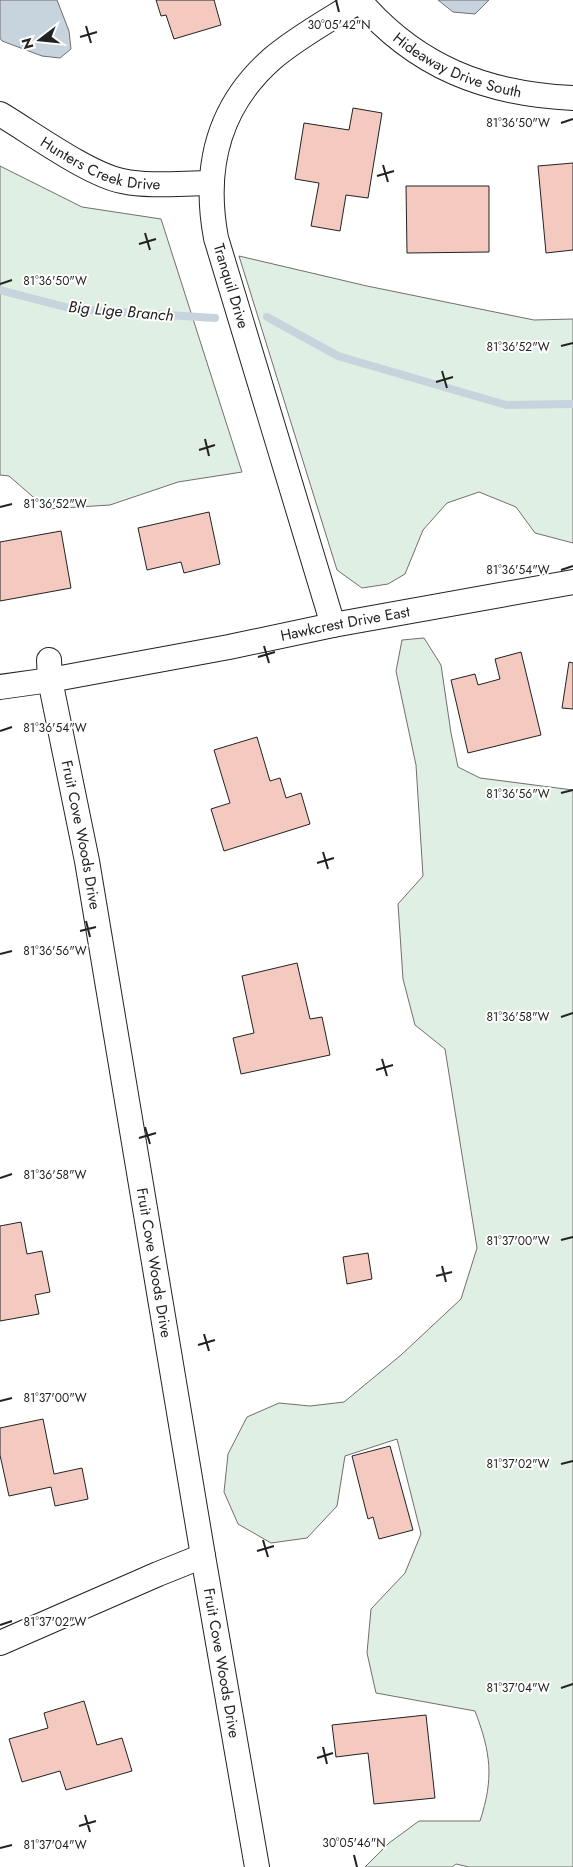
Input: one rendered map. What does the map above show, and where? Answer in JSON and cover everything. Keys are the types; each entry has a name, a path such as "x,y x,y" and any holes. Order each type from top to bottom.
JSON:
{"street":[{"name":"Hideaway Drive South","path":"359,0 395,38 423,58 462,77 500,89 538,96 573,98"},
{"name":"Tranquil Drive","path":"333,625 216,238 211,213 211,183 212,164 225,124 240,94 256,74 295,42 359,0"},
{"name":"Hunters Creek Drive","path":"0,114 101,175 122,181 149,183 211,183"},
{"name":"Hawkcrest Drive East","path":"0,688 50,670 229,647 333,625 573,582"},
{"name":"Fruit Cove Woods Drive","path":"50,670 87,861 257,1867"},
{"path":"0,1643 203,1556"}],"green space":[{"path":"0,166 82,207 161,219 242,472 178,482 110,505 47,509 9,476 0,475"},
{"path":"239,256 367,286 534,320 573,319 573,543 535,533 516,507 479,492 447,503 423,530 405,574 388,584 362,588 337,570"},
{"path":"424,638 441,665 458,767 480,778 573,790 573,1867 469,1867 456,1864 452,1867 365,1867 389,1843 419,1821 480,1821 489,1778 487,1753 475,1711 376,1693 367,1653 371,1609 405,1573 421,1534 397,1439 345,1456 337,1506 307,1538 271,1543 238,1524 224,1492 228,1454 247,1417 279,1403 310,1406 344,1402 401,1355 461,1299 477,1248 445,1049 415,1025 403,979 398,904 423,876 416,765 396,671 402,640"}],"shaded area":[{"path":"0,0 57,0 69,31 71,49 60,58 42,56 2,41 0,38"},
{"path":"438,0 489,0 475,14 453,12"}],"building":[{"path":"156,0 214,0 221,25 174,39 166,15 161,16"},
{"path":"353,108 382,113 368,198 346,195 340,231 311,226 319,183 295,179 304,123 349,130"},
{"path":"573,163 573,250 546,253 538,166"},
{"path":"406,186 489,186 489,252 407,253"},
{"path":"209,512 220,564 184,573 181,562 147,570 138,528"},
{"path":"61,531 71,588 0,601 0,542"},
{"path":"521,652 541,735 468,753 451,680 475,674 478,685 500,679 495,659"},
{"path":"569,662 573,663 573,709 562,708"},
{"path":"257,737 270,781 280,778 286,798 301,793 310,824 224,851 211,809 230,803 214,750"},
{"path":"297,963 310,1019 322,1017 330,1055 241,1074 233,1038 254,1033 242,976"},
{"path":"21,1222 27,1254 42,1251 50,1292 35,1295 39,1314 0,1321 0,1226"},
{"path":"368,1253 372,1279 347,1284 343,1257"},
{"path":"43,1419 54,1474 82,1468 88,1499 55,1506 51,1487 9,1496 0,1455 0,1428"},
{"path":"390,1446 413,1530 379,1539 373,1517 368,1519 352,1456"},
{"path":"84,1701 97,1745 122,1738 132,1771 66,1790 60,1771 22,1782 9,1739 48,1728 44,1713"},
{"path":"426,1715 435,1798 374,1804 368,1753 336,1757 332,1725"}],"waterway":[{"name":"Big Lige Branch","path":"0,290 73,309 215,318"},
{"name":"Big Lige Branch","path":"267,317 338,356 506,405 573,404"}]}
